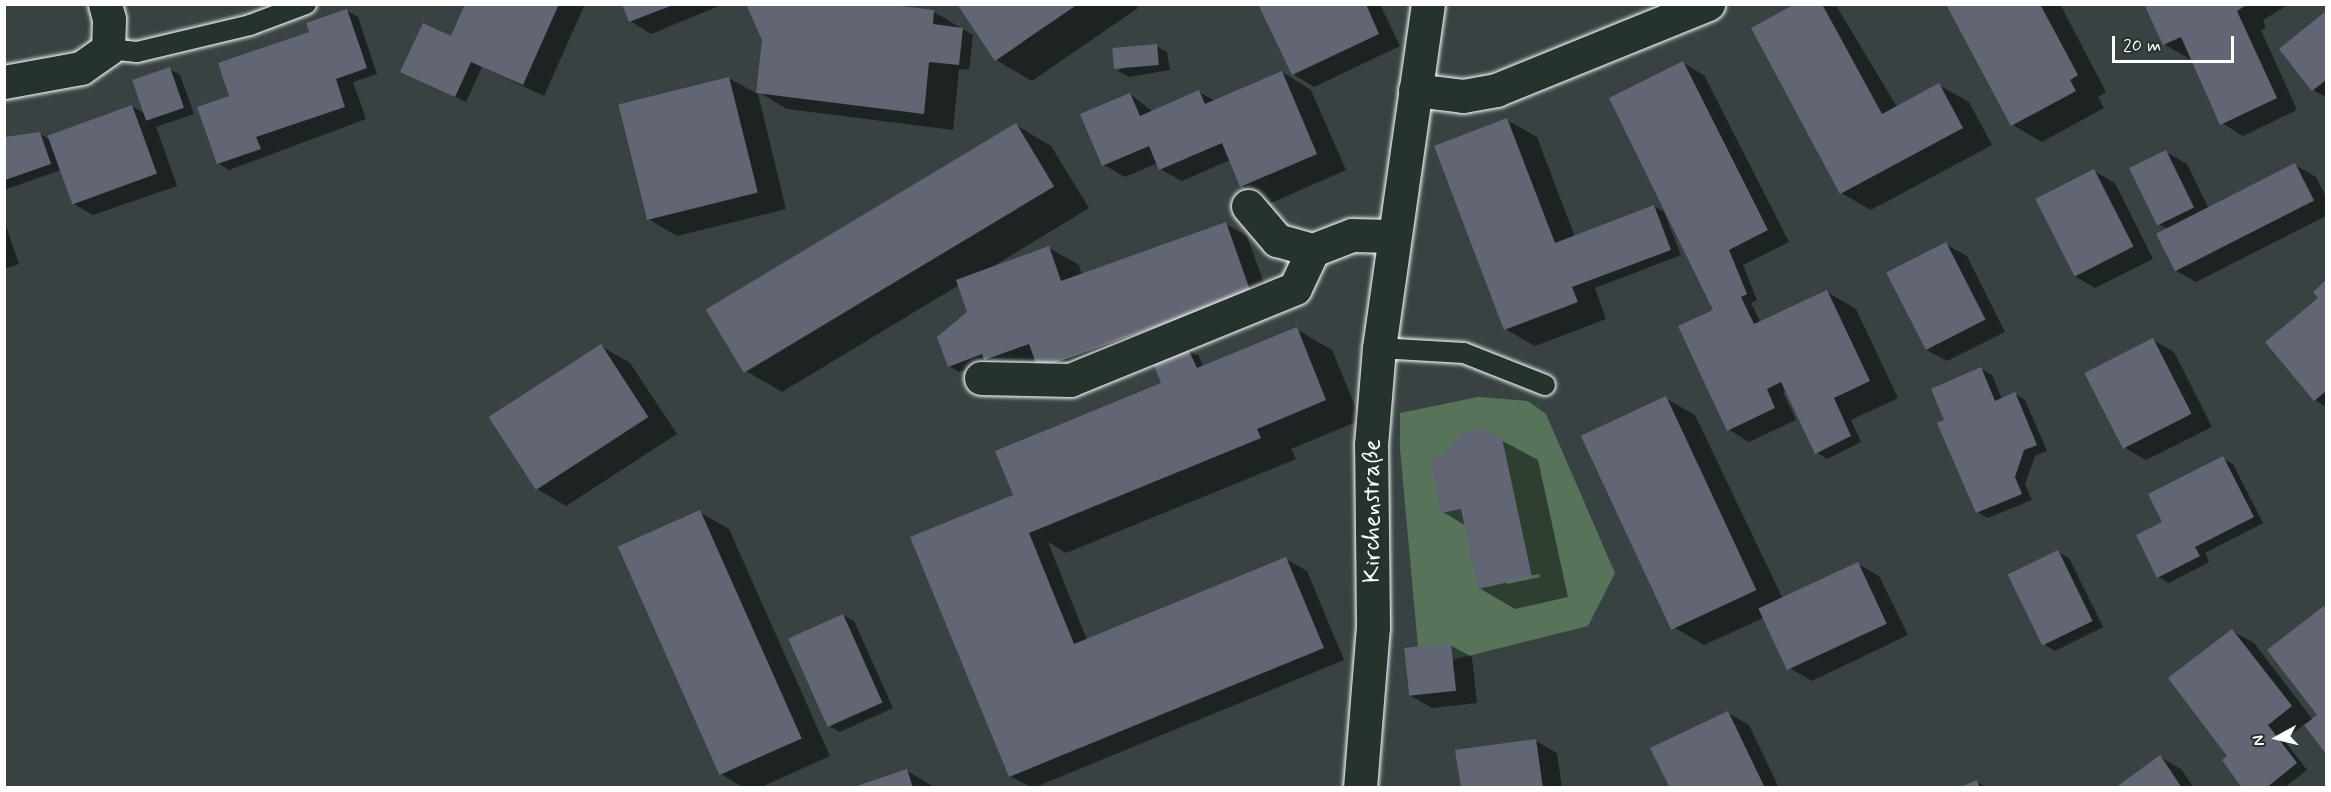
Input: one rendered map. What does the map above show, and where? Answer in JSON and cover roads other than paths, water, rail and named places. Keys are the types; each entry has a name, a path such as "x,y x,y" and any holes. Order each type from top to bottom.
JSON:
{"street":[{"path":"4,82 81,68 108,49 110,19 105,4"},
{"name":"Kirchenstraße","path":"1360,788 1373,627 1371,445 1379,348 1393,236 1428,4"},
{"path":"1415,90 1463,96 1496,90 1708,4"},
{"path":"1248,207 1277,240 1313,250 1352,235 1393,236"},
{"path":"981,378 1070,380 1295,288 1313,250"}],"lane":[{"path":"108,49 137,52 250,25 306,4"},
{"path":"1379,348 1464,353 1545,385"}]}
